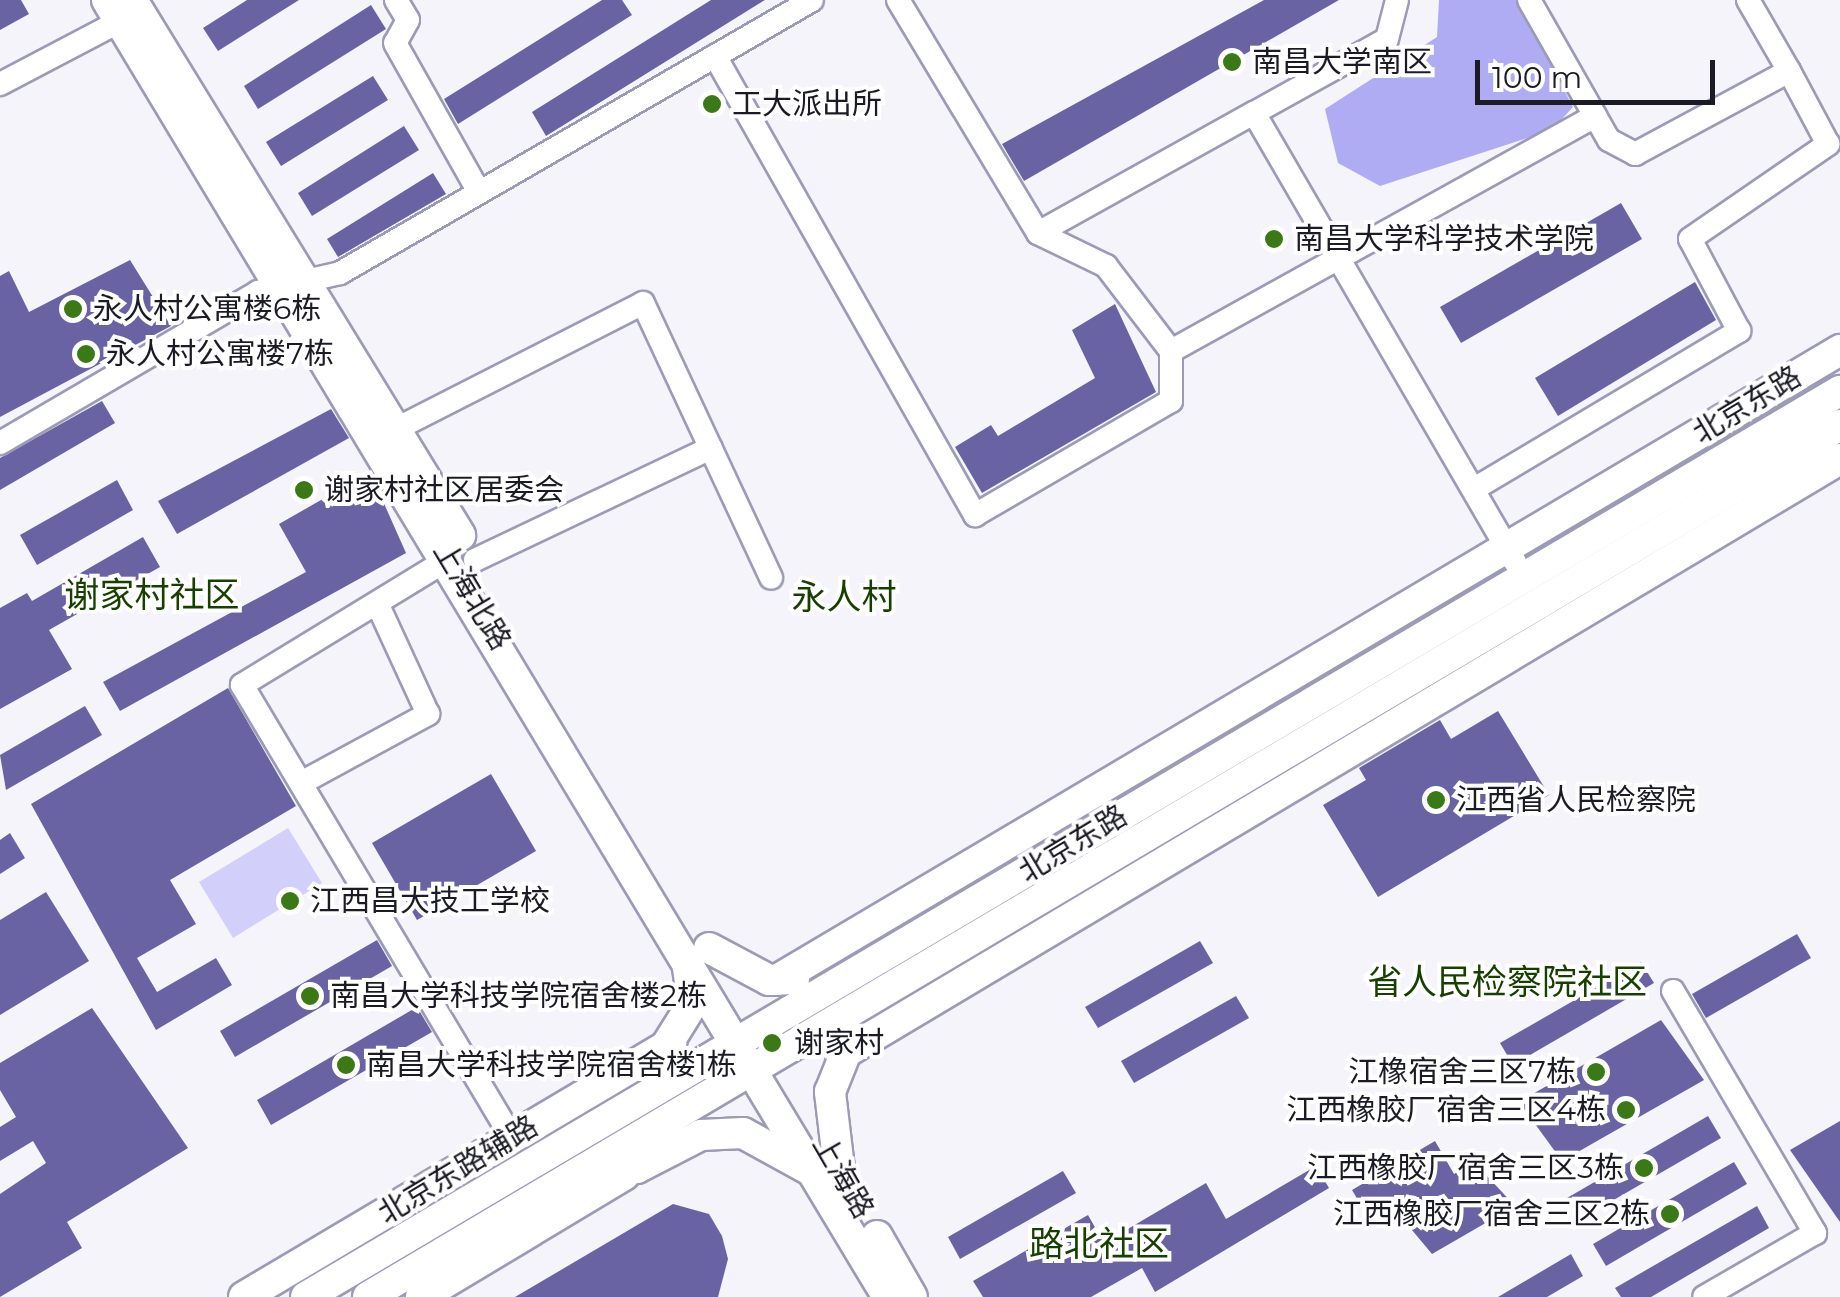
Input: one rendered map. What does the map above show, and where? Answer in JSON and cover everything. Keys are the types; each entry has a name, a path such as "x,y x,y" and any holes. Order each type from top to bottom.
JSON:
{"main road":[{"name":"上海北路","path":"120,7 292,281 750,1035"},
{"name":"上海北路","path":"292,281 396,429 462,559"},
{"name":"北京东路","path":"777,980 1840,350"},
{"name":"北京东路","path":"306,1297 1840,390"},
{"name":"北京东路","path":"368,1297 1840,425"},
{"name":"北京东路","path":"841,1055 1840,460"},
{"path":"604,1121 671,1044 693,1003 695,944 777,980 866,967"},
{"path":"421,1297 637,1168 701,1136 743,1133 830,1173 828,1111 841,1055 896,985"},
{"name":"上海路","path":"750,1035 830,1173 912,1297"},
{"name":"北京东路辅路","path":"244,1297 671,1044"},
{"path":"569,1176 637,1168"},
{"name":"上海路","path":"830,1173 888,1297"}],"lane":[{"path":"396,0 408,20 395,44 480,192"},
{"path":"0,443 292,281 340,273 715,56 785,7 812,0"},
{"path":"715,56 974,515 1170,401 1170,351 1106,266 1038,233 898,0"},
{"path":"1038,233 1386,39 1397,0"},
{"path":"1529,0 1609,140 1635,154 1789,71"},
{"path":"1474,489 1739,331 1690,238 1828,144 1748,0"},
{"path":"0,84 120,7"},
{"path":"1254,113 1524,578"},
{"path":"1170,351 1595,116"},
{"path":"396,429 643,303 771,578"},
{"path":"512,1138 242,686 377,603 462,559 710,448"},
{"path":"300,783 428,714 377,603"},
{"path":"1672,991 1815,1234 1704,1297"}],"shaded area":[{"path":"1439,0 1517,0 1573,107 1552,130 1380,186 1338,163 1325,109 1437,37"},
{"path":"288,828 322,883 233,938 199,882"}],"building":[{"path":"0,0 21,0 29,14 0,30"},
{"path":"247,0 299,0 218,51 203,28"},
{"path":"602,0 622,0 632,15 458,124 444,99"},
{"path":"711,0 765,0 546,136 532,112"},
{"path":"1264,0 1339,0 1024,181 1002,144"},
{"path":"371,5 386,29 258,109 244,86"},
{"path":"373,76 388,100 281,166 266,142"},
{"path":"404,126 419,150 312,216 298,193"},
{"path":"433,173 446,194 338,257 327,239"},
{"path":"1621,203 1642,239 1461,343 1440,307"},
{"path":"130,260 171,326 0,417 0,276 9,271 29,312"},
{"path":"1695,282 1716,320 1558,416 1535,378"},
{"path":"1115,304 1156,392 982,493 955,447 991,425 998,436 1095,378 1072,330"},
{"path":"102,401 115,423 0,490 0,458"},
{"path":"331,409 349,438 177,534 158,501"},
{"path":"370,472 406,553 120,711 103,682 306,572 279,524"},
{"path":"117,480 133,510 37,565 20,535"},
{"path":"143,537 160,567 49,630 72,669 0,709 0,608 27,593 32,601"},
{"path":"228,688 296,806 170,880 196,924 137,958 157,992 216,958 232,985 156,1030 31,804"},
{"path":"85,706 102,735 6,790 0,755"},
{"name":"江西省人民检察院","path":"1498,711 1549,795 1378,897 1323,805 1366,780 1359,768 1440,720 1451,739"},
{"path":"491,774 536,851 417,920 372,843"},
{"path":"10,833 25,858 0,874 0,840"},
{"path":"46,892 89,961 0,1015 0,920"},
{"path":"1797,934 1811,958 1706,1018 1692,994"},
{"name":"南昌大学科技学院宿舍楼2栋","path":"377,940 392,966 235,1057 220,1031"},
{"path":"1200,941 1213,963 1098,1028 1085,1007"},
{"path":"1641,962 1654,983 1513,1065 1500,1043"},
{"path":"1236,996 1249,1018 1134,1083 1121,1061"},
{"name":"南昌大学科技学院宿舍楼1栋","path":"417,1007 432,1032 271,1125 257,1100"},
{"path":"92,1008 188,1148 67,1222 82,1248 0,1297 0,1194 46,1163 33,1141 0,1161 0,1127 16,1117 0,1090 0,1063"},
{"path":"1661,1020 1704,1080 1562,1161 1519,1102"},
{"name":"江西橡胶厂宿舍三区3栋","path":"1708,1116 1721,1138 1579,1220 1567,1198"},
{"path":"1840,1121 1840,1222 1790,1150"},
{"path":"1435,1141 1454,1174 1474,1162 1515,1206 1432,1254 1386,1199 1365,1212 1352,1190"},
{"name":"江西橡胶厂宿舍三区2栋","path":"1734,1162 1747,1184 1606,1266 1593,1244"},
{"path":"1316,1166 1329,1188 1155,1292 1142,1268 1091,1297 983,1297 973,1281 1088,1215 1104,1243 1206,1183 1226,1219"},
{"path":"1063,1171 1076,1193 960,1259 948,1237"},
{"path":"673,1204 709,1214 722,1236 728,1259 718,1297 515,1297"},
{"path":"1757,1206 1769,1228 1651,1297 1621,1297 1615,1288"},
{"path":"1571,1254 1583,1276 1547,1297 1498,1297"}],"place":[{"name":"南昌大学南区","path":"1232,62"},
{"name":"工大派出所","path":"712,104"},
{"name":"南昌大学科学技术学院","path":"1274,239"},
{"name":"永人村公寓楼6栋","path":"73,309"},
{"name":"永人村公寓楼7栋","path":"86,354"},
{"name":"谢家村社区居委会","path":"304,490"},
{"name":"江西省人民检察院","path":"1436,800"},
{"name":"江西昌大技工学校","path":"290,901"},
{"name":"南昌大学科技学院宿舍楼2栋","path":"310,996"},
{"name":"谢家村","path":"772,1043"},
{"name":"南昌大学科技学院宿舍楼1栋","path":"346,1065"},
{"name":"江橡宿舍三区7栋","path":"1596,1072"},
{"name":"江西橡胶厂宿舍三区4栋","path":"1626,1110"},
{"name":"江西橡胶厂宿舍三区3栋","path":"1644,1168"},
{"name":"江西橡胶厂宿舍三区2栋","path":"1670,1214"}],"district":[{"name":"谢家村社区","path":"152,595"},
{"name":"永人村","path":"844,597"},
{"name":"省人民检察院社区","path":"1507,982"},
{"name":"路北社区","path":"1099,1244"}]}
